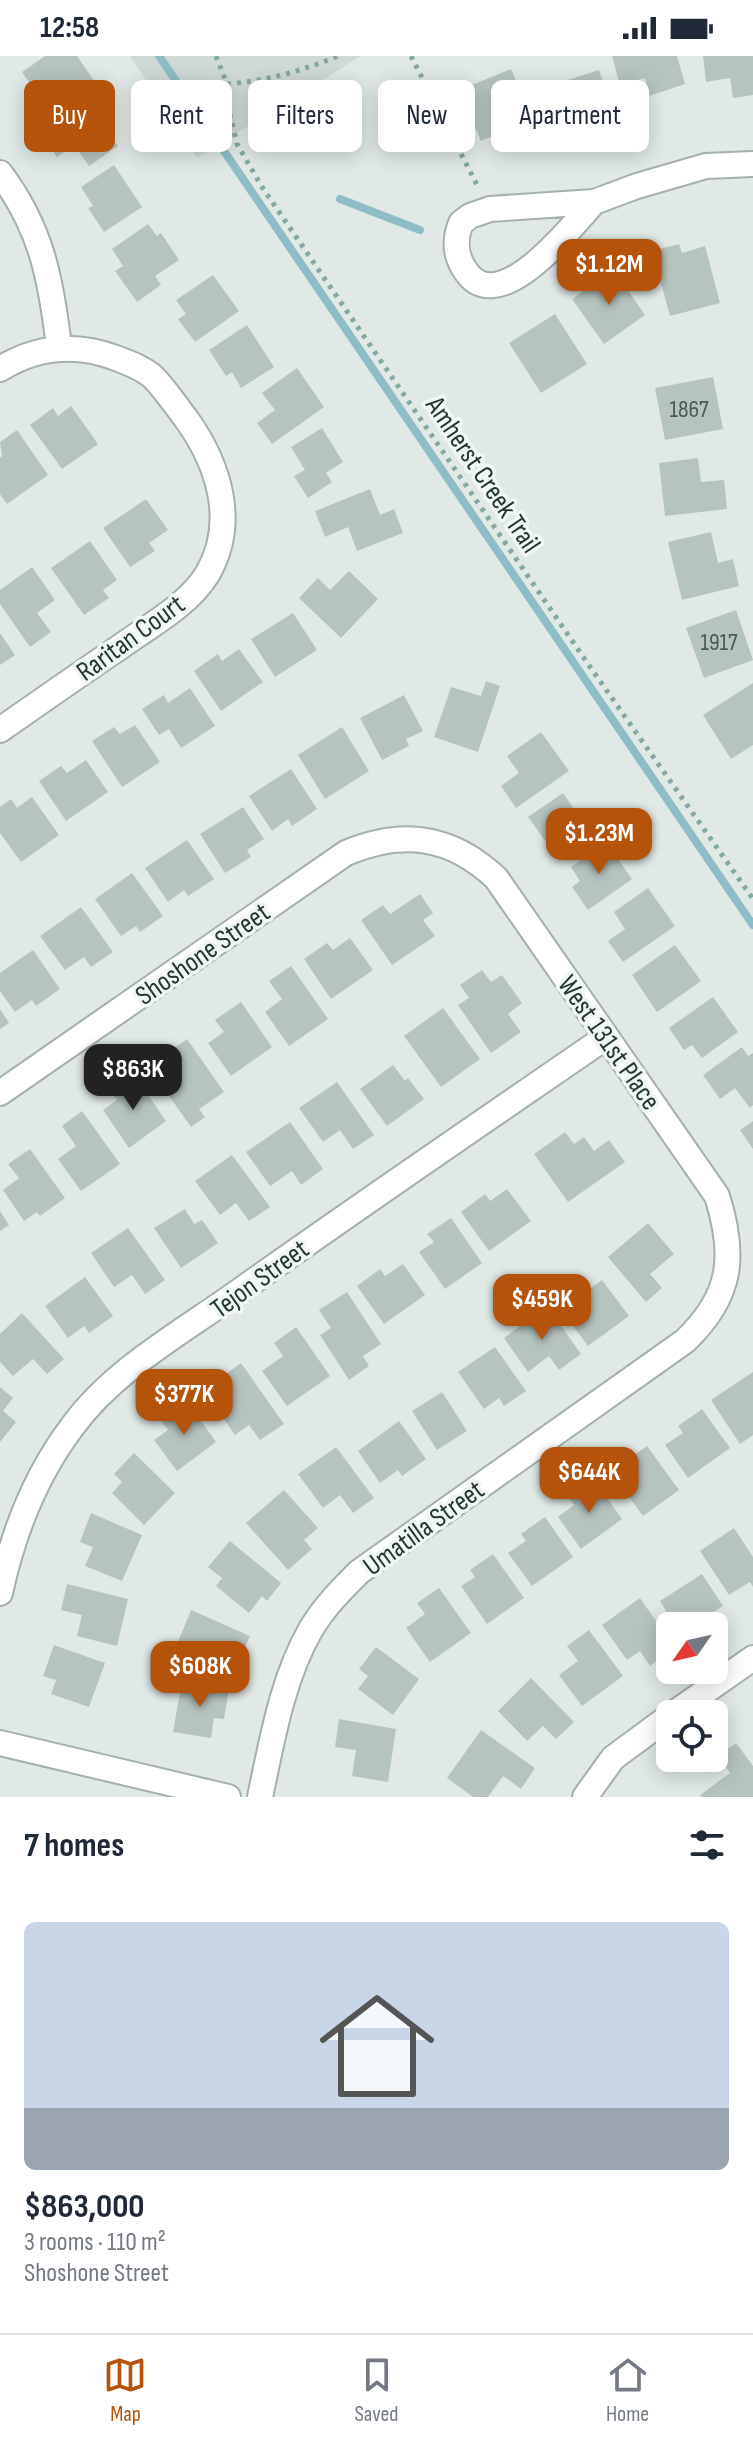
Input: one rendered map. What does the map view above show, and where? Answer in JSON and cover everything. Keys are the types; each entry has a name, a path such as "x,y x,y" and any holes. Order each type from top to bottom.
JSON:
{"street":[{"path":"594,202 549,251 510,282 495,286 480,284 468,275 459,260 456,244 461,223 490,209 594,202 706,166 753,164"},
{"path":"0,173 28,216 44,255 52,288 59,347 34,353 0,369"},
{"name":"Raritan Court","path":"0,730 170,612 199,587 217,552 223,506 211,461 192,428 152,376 134,365 100,352 59,347"},
{"name":"West 131st Place","path":"366,845 400,839 422,840 462,852 496,878 708,1181 717,1196 727,1228 728,1261 720,1295 702,1324 690,1336"},
{"name":"Shoshone Street","path":"0,1093 346,853 366,845"},
{"name":"Tejon Street","path":"0,1593 8,1556 35,1487 72,1426 91,1404 131,1369 306,1244 606,1037"},
{"name":"Umatilla Street","path":"260,1797 273,1737 296,1662 311,1630 342,1589 359,1572 690,1336"},
{"path":"693,1700 753,1658"},
{"path":"585,1797 613,1758 656,1727"},
{"path":"0,1743 228,1797"}],"path":[{"name":"Amherst Creek Trail","path":"216,56 225,80"},
{"path":"232,84 295,72 338,56"},
{"path":"411,56 490,209"},
{"name":"Amherst Creek Trail","path":"232,123 237,144 262,187 588,664 753,899"}],"shaded area":[{"path":"130,56 361,56 322,80 248,80 248,126 232,136 232,80 146,80"},
{"path":"193,152 207,152 197,158"}],"building":[{"path":"45,56 77,56 94,80 28,80 22,72"},
{"path":"612,56 677,56 685,84 649,96 649,80 619,80"},
{"path":"703,56 753,56 753,95 733,98 730,78 706,82"},
{"path":"511,69 516,80 491,80 491,137 481,141 475,127 475,84"},
{"path":"599,70 602,80 568,80"},
{"path":"79,152 109,152 89,166"},
{"path":"114,165 142,207 104,232 88,208 93,206 81,187"},
{"path":"148,224 157,236 161,233 179,260 155,276 161,285 137,302 115,271 123,266 112,249"},
{"path":"679,244 682,253 705,246 720,303 670,316 652,251"},
{"path":"614,270 645,315 604,344 572,299"},
{"path":"213,275 239,311 195,342 178,319 186,314 176,300"},
{"path":"555,314 587,364 541,393 509,343"},
{"path":"247,325 274,367 241,388 232,372 226,376 209,350"},
{"path":"297,368 324,407 272,444 257,423 275,410 262,393"},
{"path":"713,377 723,429 665,440 655,388"},
{"path":"71,406 98,444 62,469 30,425 53,408 58,416"},
{"path":"322,428 343,462 326,473 332,482 308,498 294,476 305,470 291,447"},
{"path":"17,430 48,475 7,504 0,494 0,442"},
{"path":"698,458 701,482 724,480 727,509 665,516 659,463"},
{"path":"370,489 380,515 394,509 403,533 357,551 348,527 325,537 315,511"},
{"path":"146,499 168,530 149,543 155,551 130,567 103,528"},
{"path":"711,532 718,563 733,559 739,586 682,600 668,542"},
{"path":"90,541 117,580 103,590 109,598 84,615 51,568"},
{"path":"32,567 55,600 37,613 51,632 30,647 0,604 0,590"},
{"path":"349,571 378,599 341,638 299,598 318,578 330,590"},
{"path":"736,610 753,660 704,678 686,628"},
{"path":"293,613 317,650 275,677 251,639"},
{"path":"0,633 15,655 0,665"},
{"path":"239,649 263,682 221,711 194,671 218,654 222,661"},
{"path":"486,681 500,686 478,752 434,737 451,687 481,696"},
{"path":"753,683 753,745 731,759 703,715"},
{"path":"190,688 215,726 181,748 169,729 159,735 142,709 164,695 168,703"},
{"path":"404,695 423,731 406,739 409,746 382,760 360,718"},
{"path":"135,725 160,762 122,787 92,741 114,727 120,734"},
{"path":"342,727 369,771 325,799 298,755"},
{"path":"541,732 569,771 516,808 501,786 519,773 507,756"},
{"path":"86,760 108,792 66,821 39,781 61,766 67,773"},
{"path":"291,769 317,809 292,826 288,819 272,831 249,796"},
{"path":"563,793 591,834 558,858 528,817"},
{"path":"32,797 59,835 21,862 0,833 0,807 11,799 17,808"},
{"path":"243,807 264,839 247,850 251,857 225,873 200,834"},
{"path":"187,840 214,879 188,896 184,890 168,902 145,868"},
{"path":"606,842 632,879 588,910 572,887 580,881 571,867"},
{"path":"132,873 163,916 140,932 136,926 121,936 95,899"},
{"path":"648,888 675,926 623,962 608,941 625,929 614,912"},
{"path":"420,894 433,913 423,920 435,936 392,965 361,920 383,905 390,914"},
{"path":"81,907 113,952 91,967 84,957 65,970 40,936"},
{"path":"350,938 373,970 331,999 304,959 327,943 333,950"},
{"path":"675,945 701,981 657,1012 632,975"},
{"path":"33,950 60,989 36,1006 32,1000 15,1012 0,991 0,973"},
{"path":"291,966 328,1019 289,1046 265,1012 282,999 269,981"},
{"path":"482,970 491,982 502,975 522,1003 508,1014 521,1032 491,1053 458,1005 469,998 460,985"},
{"path":"713,997 738,1032 702,1058 692,1045 684,1050 669,1028"},
{"path":"241,1002 272,1047 231,1076 208,1043 224,1032 215,1020"},
{"path":"443,1008 480,1059 441,1087 404,1036"},
{"path":"0,1009 9,1023 0,1029"},
{"path":"187,1039 224,1092 199,1109 205,1117 191,1127 162,1086 180,1074 166,1054"},
{"path":"742,1047 748,1056 753,1053 753,1105 750,1108 735,1088 720,1099 703,1075"},
{"path":"393,1065 424,1099 387,1126 360,1089"},
{"path":"135,1076 166,1121 129,1148 103,1110 117,1100 111,1092"},
{"path":"337,1082 374,1135 353,1149 340,1130 323,1142 299,1108"},
{"path":"82,1111 120,1164 81,1191 58,1159 76,1146 62,1126"},
{"path":"753,1121 753,1149 740,1130"},
{"path":"290,1122 323,1169 301,1185 292,1171 270,1186 246,1152"},
{"path":"565,1132 574,1144 584,1137 594,1151 609,1140 625,1162 568,1202 534,1154"},
{"path":"30,1149 65,1198 40,1216 37,1212 24,1221 3,1190 19,1178 8,1164"},
{"path":"232,1155 270,1207 249,1221 236,1203 220,1215 195,1181"},
{"path":"507,1189 531,1221 489,1251 461,1212 485,1194 490,1201"},
{"path":"185,1209 194,1224 202,1220 218,1243 181,1268 154,1228"},
{"path":"0,1211 9,1225 0,1231"},
{"path":"451,1218 482,1263 445,1289 419,1252 434,1242 427,1234"},
{"path":"648,1223 674,1254 650,1274 662,1288 646,1302 608,1257"},
{"path":"128,1228 165,1280 145,1294 132,1275 114,1287 91,1253"},
{"path":"403,1264 425,1295 384,1324 357,1286 380,1269 385,1276"},
{"path":"85,1277 113,1316 89,1333 84,1326 68,1338 45,1306"},
{"path":"602,1280 629,1316 588,1346 561,1310"},
{"path":"347,1292 381,1344 363,1356 369,1366 349,1380 320,1335 331,1328 319,1310"},
{"path":"547,1306 581,1354 559,1370 549,1356 528,1372 504,1338"},
{"path":"22,1313 64,1359 47,1374 33,1359 13,1376 0,1362 0,1334"},
{"path":"296,1327 330,1376 287,1406 262,1371 283,1356 274,1343"},
{"path":"495,1347 526,1391 504,1406 499,1398 484,1409 458,1372"},
{"path":"241,1363 284,1424 260,1440 249,1425 235,1435 210,1399 225,1388 219,1379"},
{"path":"753,1372 753,1435 740,1444 711,1400"},
{"path":"0,1387 13,1398 3,1411 16,1422 0,1442"},
{"path":"442,1392 467,1431 437,1450 412,1411"},
{"path":"188,1403 216,1442 177,1471 154,1440 168,1430 162,1422"},
{"path":"702,1409 730,1448 688,1478 665,1445 683,1433 678,1426"},
{"path":"399,1421 426,1459 402,1476 398,1470 380,1483 358,1451"},
{"path":"647,1446 679,1490 643,1516 616,1479 632,1468 626,1461"},
{"path":"336,1447 374,1498 353,1513 340,1495 323,1508 298,1474"},
{"path":"134,1453 175,1493 144,1525 112,1493 122,1482 114,1474"},
{"path":"594,1480 622,1519 581,1549 558,1517 574,1505 569,1498"},
{"path":"284,1490 318,1528 304,1540 312,1549 288,1570 246,1523"},
{"path":"91,1513 142,1535 122,1581 85,1566 93,1547 80,1542"},
{"path":"545,1517 573,1557 532,1586 508,1553 526,1541 521,1534"},
{"path":"734,1528 753,1557 753,1587 750,1582 729,1595 700,1551"},
{"path":"230,1541 281,1583 267,1601 262,1596 249,1613 216,1586 222,1578 208,1567"},
{"path":"493,1554 524,1598 487,1624 461,1586 475,1577 470,1570"},
{"path":"702,1574 723,1606 714,1612 667,1612 660,1601"},
{"path":"67,1584 128,1599 117,1646 77,1636 82,1615 61,1610"},
{"path":"439,1588 471,1633 430,1662 406,1628 425,1614 417,1603"},
{"path":"640,1598 656,1621 656,1662 650,1666 640,1651 627,1660 602,1625"},
{"path":"191,1610 250,1636 240,1658 219,1649 211,1670 173,1654"},
{"path":"589,1630 623,1676 582,1706 559,1675 578,1661 567,1646"},
{"path":"54,1645 105,1663 89,1707 51,1694 56,1680 43,1676"},
{"path":"376,1647 419,1679 393,1715 358,1689 368,1676 359,1669"},
{"path":"531,1678 574,1722 556,1739 543,1726 527,1741 498,1711"},
{"path":"182,1681 229,1690 224,1719 214,1718 211,1738 173,1732"},
{"path":"339,1719 396,1729 388,1782 352,1776 356,1750 335,1747"},
{"path":"481,1730 535,1768 521,1789 503,1776 488,1797 473,1797 447,1778"},
{"path":"736,1743 753,1766 753,1797 702,1797 700,1795 730,1773 728,1749"}],"waterway":[{"path":"159,56 753,925"},
{"path":"340,199 420,230"}]}
